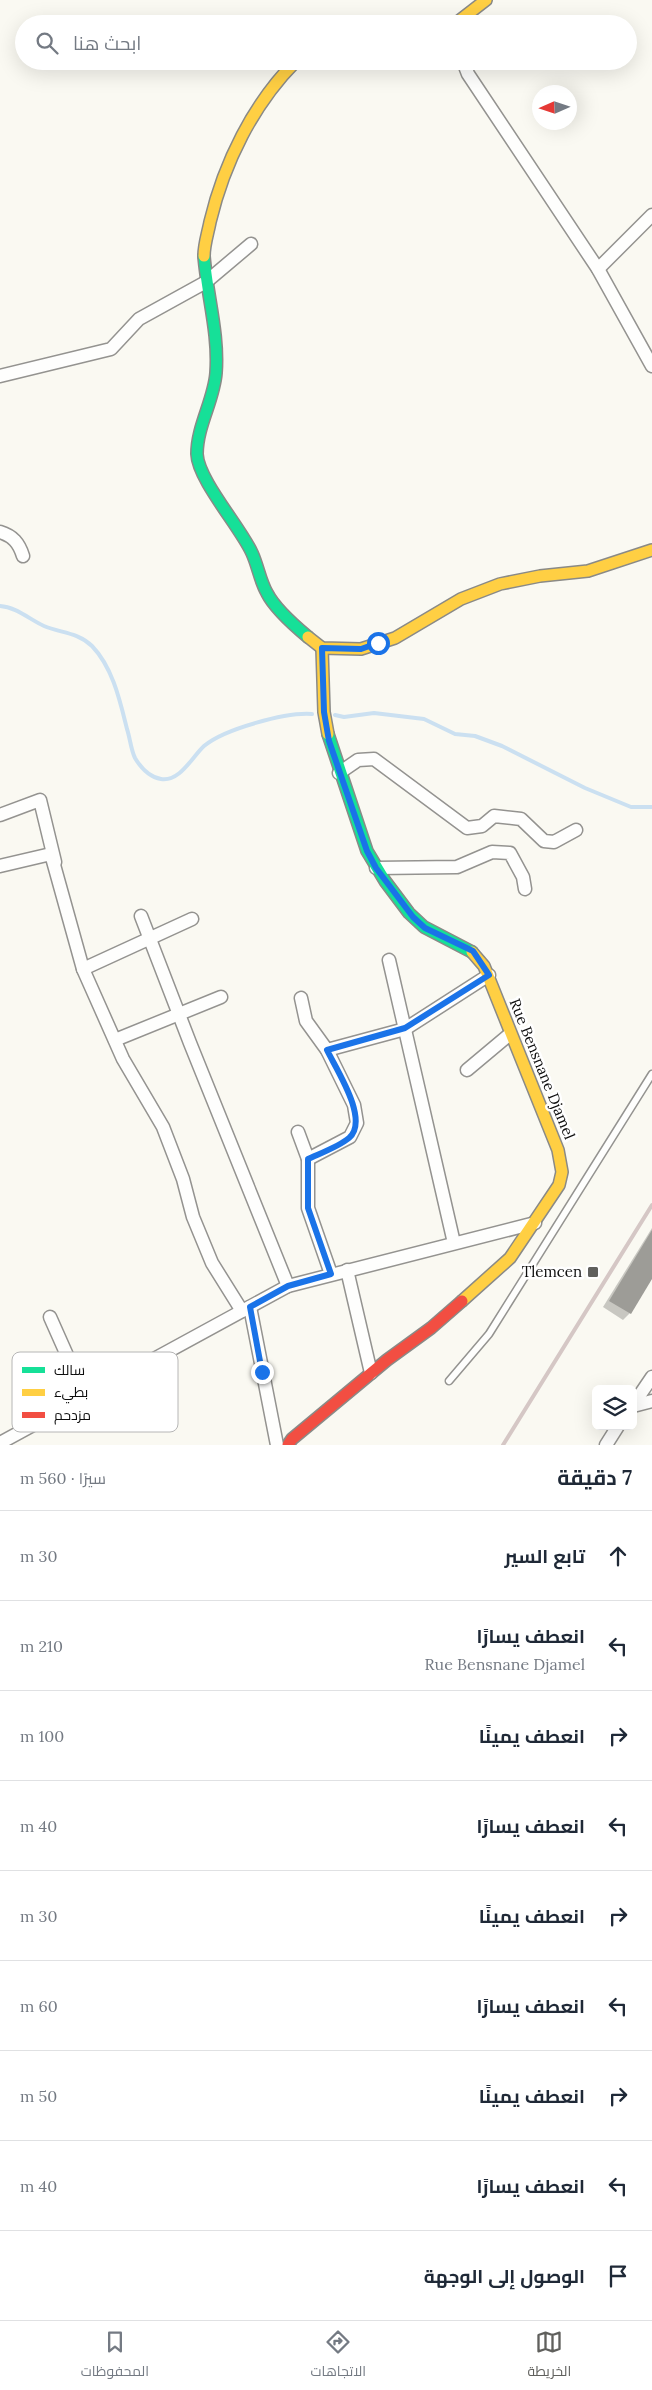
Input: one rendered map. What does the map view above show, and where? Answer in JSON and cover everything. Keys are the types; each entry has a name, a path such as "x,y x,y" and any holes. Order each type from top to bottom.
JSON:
{"main road":[{"path":"467,15 486,0"},
{"path":"287,70 279,78 248,124 218,188 204,249 206,282 217,337 216,375 204,418 197,455 207,481 252,552 267,594 297,628 322,648 361,649 395,638 461,599 500,584 540,576 588,571 652,550"},
{"name":"Rue Bensnane Djamel","path":"288,1445 292,1439 371,1373 431,1328 510,1258 559,1185 562,1172 561,1159 510,1034 489,975 473,951 425,928 413,917 376,868 339,773 324,712 322,648"}],"street":[{"path":"466,70 598,268 652,366"},
{"path":"598,268 652,215"},
{"path":"0,376 110,349 139,319 206,282 251,244"},
{"path":"0,532 12,537 20,546 23,556"},
{"path":"339,773 358,760 374,759 467,828 482,826 494,816 521,819 544,841 554,842 576,830"},
{"path":"0,814 40,800 83,970 123,1059 163,1127 212,1263 246,1309 277,1445"},
{"path":"376,868 458,867 492,852 510,853 523,877 525,889"},
{"path":"0,866 51,854 56,868"},
{"path":"142,916 179,1014 288,1286"},
{"path":"83,970 192,919"},
{"path":"389,960 454,1243"},
{"path":"327,1050 405,1028 489,975"},
{"path":"115,1040 221,998"},
{"path":"301,998 306,1021 327,1050 354,1105 357,1123 350,1137 308,1159"},
{"path":"467,1070 510,1034"},
{"path":"298,1132 308,1159 308,1208 331,1274"},
{"path":"169,1352 288,1286 535,1223"},
{"path":"348,1270 371,1373"},
{"path":"50,1316 66,1352"},
{"path":"637,1400 652,1377"},
{"path":"637,1405 652,1401"},
{"path":"606,1445 615,1430"},
{"path":"0,1443 21,1432"}],"lane":[{"path":"449,1381 489,1334 652,1074"}],"building":[{"path":"652,1230 652,1279 631,1314 609,1301"}],"waterway":[{"path":"0,606 17,611 44,626 81,638 92,646 105,664 115,685 135,758 146,771 157,778 168,779 174,777 185,768 204,746 240,728 287,716 312,714"},
{"path":"335,715 344,717 374,713 424,719 455,734 475,736 502,746 585,788 631,807 652,807"}],"railway":[{"path":"503,1445 652,1205"}],"traffic: fast":[{"path":"204,256 216,343 216,373 215,383 200,433 197,454 199,465 204,477 247,543 270,598 308,637"},
{"path":"328,734 367,851 385,881 409,913 424,927 472,952"}],"traffic: slow":[{"path":"467,15 486,0"},
{"path":"204,256 206,239 216,200 232,156 266,96 288,70"},
{"path":"308,637 322,648 361,649 395,638 461,599 500,584 540,576 588,571 652,550"},
{"path":"322,648 324,712 328,734"},
{"path":"462,1301 510,1258 559,1185 562,1172 558,1150 484,966 472,952"}],"traffic: jam":[{"path":"288,1445 292,1439 387,1360 431,1328 462,1301"}],"place":[{"name":"Tlemcen","path":"593,1272"}],"route":[{"path":"262,1372 250,1307 288,1286 331,1274 308,1208 308,1159 350,1137 357,1123 354,1105 327,1050 405,1028 489,975 480,958 473,951 464,945 425,928 413,917 376,868 367,851 339,773 329,741 324,712 322,648 361,649 378,643"}]}
